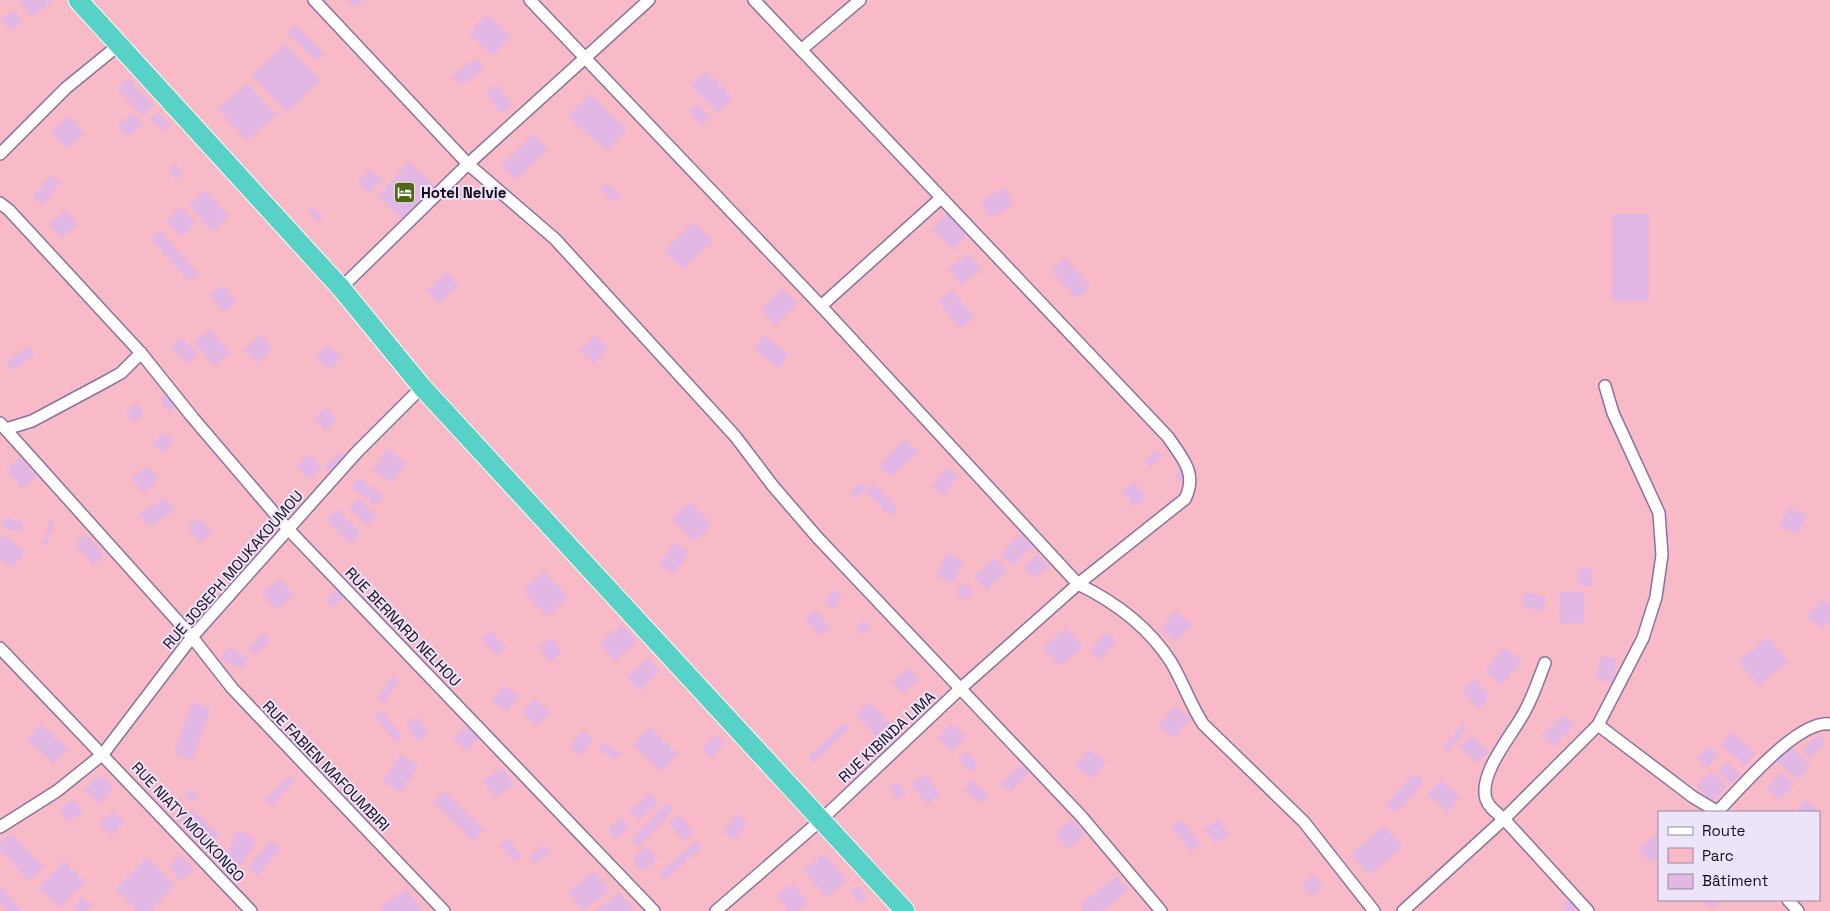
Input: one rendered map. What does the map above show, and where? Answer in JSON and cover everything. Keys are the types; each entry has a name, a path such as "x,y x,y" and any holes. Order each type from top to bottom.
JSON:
{"highway":[{"path":"78,0 341,288 422,387 905,911"}],"street":[{"path":"314,0 468,164 555,239 735,436 773,486 817,538 961,688 1080,816 1161,911"},
{"path":"530,0 822,306 1078,584 1107,598 1125,610 1146,632 1170,661 1192,707 1204,724 1304,822 1374,911"},
{"path":"341,288 468,164 648,0"},
{"name":"RUE KIBINDA LIMA","path":"716,911 821,820 961,688 1078,584 1185,499 1190,488 1187,465 1168,437 754,0"},
{"path":"801,50 860,0"},
{"path":"0,154 66,88 120,44"},
{"path":"822,306 941,198"},
{"name":"RUE BERNARD NELHOU","path":"0,203 9,210 141,354 287,528 654,911"},
{"path":"3,426 32,421 121,373 141,354"},
{"path":"1403,911 1504,818 1598,725 1643,638 1656,597 1662,555 1659,513 1613,412 1605,386"},
{"name":"RUE JOSEPH MOUKAKOUMOU","path":"0,827 57,791 103,754 192,637 287,528 357,452 422,387"},
{"name":"RUE FABIEN MAFOUMBIRI","path":"3,426 192,637 232,688 444,911"},
{"name":"RUE NIATY MOUKONGO","path":"0,648 251,911"},
{"path":"1545,662 1526,710 1492,764 1485,787 1486,798 1491,808 1504,818 1588,911"},
{"path":"1719,811 1770,758 1805,730 1817,724 1830,724"},
{"path":"1598,725 1693,797 1716,811"},
{"path":"1789,901 1798,911"}],"green space":[{"path":"0,0 1830,0 1830,911 0,911"}],"building":[{"path":"18,0 53,0 32,17"},
{"path":"348,0 364,0 354,8"},
{"path":"16,11 22,24 8,30 2,17"},
{"path":"487,14 511,36 493,56 469,34"},
{"path":"295,25 324,53 316,61 287,33"},
{"path":"285,44 321,80 287,112 252,76"},
{"path":"476,58 484,69 460,86 452,76"},
{"path":"706,71 733,97 718,113 691,86"},
{"path":"128,78 154,105 143,116 117,89"},
{"path":"247,83 276,115 246,141 218,109"},
{"path":"497,85 512,105 501,113 486,93"},
{"path":"589,94 627,129 607,151 568,117"},
{"path":"698,104 710,118 701,125 689,111"},
{"path":"157,112 171,125 164,132 150,119"},
{"path":"134,113 143,125 126,138 117,126"},
{"path":"69,116 84,133 67,149 51,132"},
{"path":"533,134 548,149 516,180 501,165"},
{"path":"409,162 443,193 411,227 377,196"},
{"path":"176,164 182,176 175,180 169,168"},
{"path":"370,169 382,180 369,193 358,182"},
{"path":"51,175 60,183 43,205 33,197"},
{"path":"608,183 620,196 613,203 601,190"},
{"path":"1004,188 1014,204 991,218 981,201"},
{"path":"206,190 229,217 212,232 189,205"},
{"path":"180,207 196,223 181,237 166,221"},
{"path":"313,207 323,218 318,222 308,211"},
{"path":"66,210 78,225 61,238 49,224"},
{"path":"947,213 968,234 953,250 932,229"},
{"path":"1612,214 1649,214 1649,301 1612,301"},
{"path":"694,222 713,241 683,270 664,251"},
{"path":"160,230 198,274 189,282 151,239"},
{"path":"970,253 982,270 961,285 948,268"},
{"path":"1066,258 1091,287 1076,299 1051,270"},
{"path":"447,272 459,285 439,303 427,290"},
{"path":"223,285 237,302 224,313 210,295"},
{"path":"782,288 798,303 776,325 761,310"},
{"path":"953,290 974,318 960,329 938,301"},
{"path":"210,329 230,354 214,366 194,342"},
{"path":"261,334 273,349 256,363 244,349"},
{"path":"595,335 609,348 594,364 580,351"},
{"path":"764,335 789,354 779,368 754,349"},
{"path":"181,337 198,354 188,364 171,348"},
{"path":"327,345 342,357 331,370 316,359"},
{"path":"28,346 35,354 12,371 6,363"},
{"path":"169,393 178,406 168,412 160,399"},
{"path":"136,403 145,411 135,422 126,415"},
{"path":"325,408 337,420 326,431 314,419"},
{"path":"164,432 174,441 163,453 153,443"},
{"path":"905,439 918,452 891,478 879,466"},
{"path":"388,449 406,463 391,483 373,470"},
{"path":"1156,450 1162,455 1150,468 1145,463"},
{"path":"342,452 346,457 328,472 324,467"},
{"path":"309,454 322,468 309,479 297,466"},
{"path":"20,457 37,476 23,489 6,470"},
{"path":"147,466 159,479 144,493 132,479"},
{"path":"947,467 958,476 943,495 932,486"},
{"path":"1180,470 1195,481 1190,488 1175,476"},
{"path":"358,477 383,496 376,506 351,487"},
{"path":"861,482 867,488 856,499 850,492"},
{"path":"1134,482 1147,497 1135,507 1122,493"},
{"path":"874,484 898,509 890,516 866,491"},
{"path":"166,498 174,512 148,527 139,513"},
{"path":"358,499 377,516 368,526 349,509"},
{"path":"691,502 712,525 693,542 672,519"},
{"path":"1789,507 1807,516 1798,535 1779,526"},
{"path":"337,509 361,533 350,544 326,521"},
{"path":"5,517 24,522 21,532 2,527"},
{"path":"198,517 212,532 201,543 187,528"},
{"path":"50,519 55,520 47,546 43,545"},
{"path":"85,534 105,555 94,565 74,544"},
{"path":"1020,534 1033,546 1013,566 1001,554"},
{"path":"4,535 25,552 12,568 0,559 0,540"},
{"path":"675,542 690,552 674,574 659,564"},
{"path":"947,553 963,561 953,584 936,576"},
{"path":"1038,554 1049,566 1034,579 1023,566"},
{"path":"995,558 1007,571 986,590 974,577"},
{"path":"1592,568 1593,586 1579,586 1579,569"},
{"path":"544,571 568,597 547,617 523,591"},
{"path":"280,579 294,595 276,610 262,593"},
{"path":"964,583 973,592 963,601 955,592"},
{"path":"341,585 348,593 332,608 325,601"},
{"path":"833,590 842,596 834,609 825,603"},
{"path":"1525,592 1547,597 1543,612 1522,607"},
{"path":"1559,592 1584,592 1584,623 1560,624"},
{"path":"1823,598 1830,604 1830,620 1823,629 1807,617"},
{"path":"815,610 830,627 820,636 805,619"},
{"path":"1176,611 1192,625 1176,642 1160,628"},
{"path":"864,620 871,628 863,635 856,627"},
{"path":"622,624 638,642 615,661 599,643"},
{"path":"1066,628 1083,647 1060,667 1043,648"},
{"path":"491,631 506,648 497,656 481,639"},
{"path":"1107,632 1117,641 1100,660 1090,650"},
{"path":"263,633 270,640 256,655 248,649"},
{"path":"1767,637 1788,661 1759,686 1738,662"},
{"path":"552,638 562,653 549,662 538,647"},
{"path":"227,646 248,657 242,669 221,659"},
{"path":"1504,647 1522,661 1502,685 1485,671"},
{"path":"1600,655 1617,659 1613,682 1596,679"},
{"path":"647,658 660,670 640,691 627,678"},
{"path":"909,668 919,680 902,694 892,681"},
{"path":"393,676 399,681 384,703 377,698"},
{"path":"1475,679 1491,697 1478,709 1462,691"},
{"path":"505,685 519,696 506,712 492,700"},
{"path":"535,699 550,713 537,726 522,712"},
{"path":"193,702 211,709 192,760 174,753"},
{"path":"869,702 897,732 884,744 856,715"},
{"path":"1175,706 1190,718 1173,738 1158,725"},
{"path":"380,710 403,736 396,742 374,716"},
{"path":"1563,714 1574,726 1553,747 1542,736"},
{"path":"417,717 429,733 418,741 406,725"},
{"path":"844,723 849,728 813,763 808,758"},
{"path":"41,724 68,749 54,764 27,740"},
{"path":"950,724 966,735 953,751 938,739"},
{"path":"1462,724 1467,728 1448,751 1443,747"},
{"path":"465,726 479,738 467,751 453,739"},
{"path":"650,727 678,754 661,772 633,745"},
{"path":"584,731 594,740 579,756 569,746"},
{"path":"1732,732 1756,753 1745,766 1721,745"},
{"path":"715,734 725,743 712,758 702,749"},
{"path":"1472,735 1489,752 1477,764 1460,747"},
{"path":"1819,735 1826,743 1810,758 1802,749"},
{"path":"603,743 620,754 616,760 599,749"},
{"path":"1709,746 1718,756 1706,768 1696,758"},
{"path":"1790,746 1811,766 1797,780 1776,761"},
{"path":"1090,749 1106,762 1092,779 1075,766"},
{"path":"967,751 978,765 970,772 958,758"},
{"path":"401,754 419,766 400,793 383,781"},
{"path":"1727,762 1741,774 1732,784 1718,772"},
{"path":"1020,765 1029,773 1010,792 1001,784"},
{"path":"503,768 514,785 494,798 483,780"},
{"path":"1711,771 1727,787 1712,801 1696,786"},
{"path":"1781,772 1794,784 1780,800 1766,788"},
{"path":"1414,773 1424,782 1396,813 1386,804"},
{"path":"99,774 114,787 99,804 84,790"},
{"path":"926,774 941,795 926,805 911,784"},
{"path":"289,776 295,781 271,806 265,800"},
{"path":"971,780 989,795 982,804 964,790"},
{"path":"1441,780 1460,797 1447,812 1427,794"},
{"path":"898,782 906,794 897,800 889,788"},
{"path":"191,789 198,797 191,803 184,794"},
{"path":"444,791 484,830 473,841 433,802"},
{"path":"650,793 658,803 638,820 629,811"},
{"path":"74,799 83,813 68,822 59,808"},
{"path":"1806,800 1818,811 1796,811"},
{"path":"667,802 674,809 639,847 631,839"},
{"path":"192,809 219,834 208,846 181,821"},
{"path":"113,811 125,823 111,836 99,824"},
{"path":"737,814 748,823 734,840 723,832"},
{"path":"679,815 694,832 683,841 669,823"},
{"path":"621,817 629,827 616,839 608,830"},
{"path":"1071,819 1085,834 1069,849 1055,834"},
{"path":"1219,819 1229,835 1215,844 1204,828"},
{"path":"1182,820 1201,844 1191,852 1171,828"},
{"path":"1385,826 1403,847 1369,875 1351,854"},
{"path":"239,830 256,840 242,865 225,856"},
{"path":"11,833 44,867 29,881 0,850 0,843"},
{"path":"1657,833 1658,857 1651,863 1639,850"},
{"path":"508,838 522,856 514,862 500,845"},
{"path":"271,840 281,849 258,876 248,867"},
{"path":"696,841 701,848 665,880 659,873"},
{"path":"544,845 550,852 534,864 529,857"},
{"path":"646,846 658,858 643,872 631,859"},
{"path":"825,853 847,881 826,898 803,870"},
{"path":"181,855 194,870 181,881 168,866"},
{"path":"147,857 175,885 150,911 137,911 115,889"},
{"path":"64,861 85,881 60,908 39,887"},
{"path":"594,871 610,890 583,911 568,893"},
{"path":"1313,874 1323,886 1312,896 1302,884"},
{"path":"1117,876 1128,890 1102,911 1085,911 1080,905"},
{"path":"794,884 808,903 797,911 788,911 777,895"},
{"path":"0,885 22,911 7,911 0,903"},
{"path":"860,886 867,899 858,904 851,891"},
{"path":"407,889 422,911 383,911 380,907"},
{"path":"619,892 634,909 631,911 596,911"},
{"path":"81,897 92,904 87,911 79,911 74,908"},
{"path":"1566,901 1576,903 1575,911 1564,911"},
{"path":"1702,901 1720,901 1712,909"}],"place":[{"name":"Hotel Nelvie","path":"405,193"}]}
